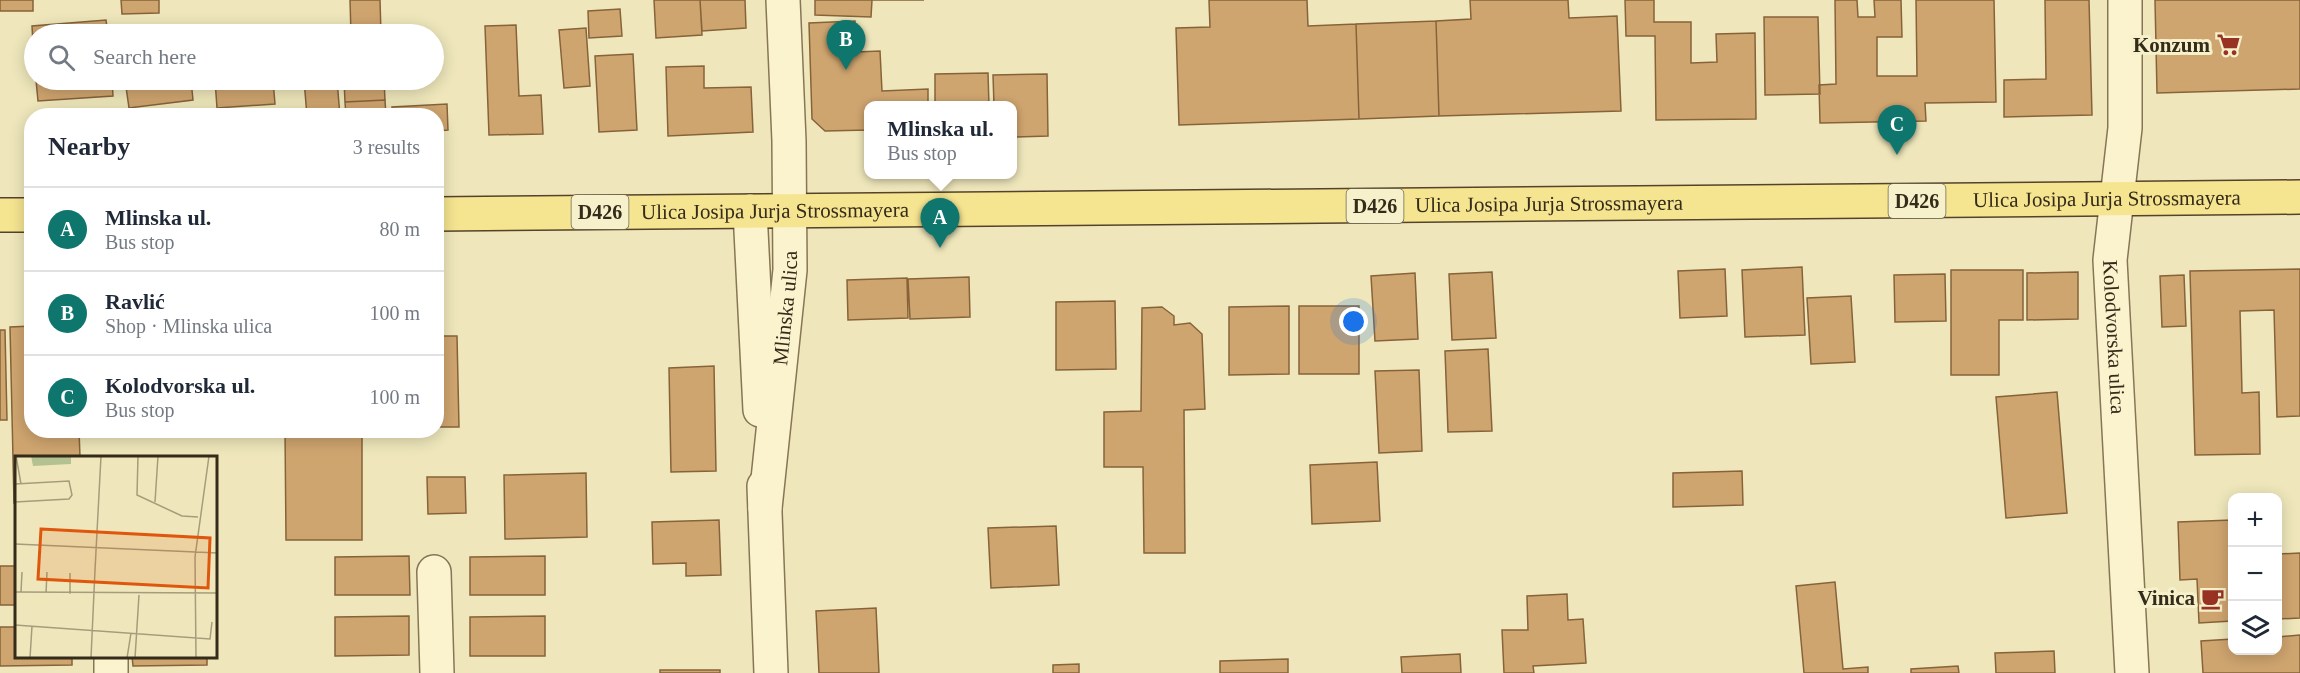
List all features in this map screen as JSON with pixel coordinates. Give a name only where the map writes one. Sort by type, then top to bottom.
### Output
[{"type":"main road","name":"Ulica Josipa Jurja Strossmayera","points":[[444,214],[2300,197]]},
{"type":"main road","points":[[0,215],[24,215]]},
{"type":"street","name":"Mlinska ulica","points":[[765,508],[790,270],[783,0]]},
{"type":"street","name":"Kolodvorska ulica","points":[[2125,0],[2125,128],[2110,260],[2132,673]]},
{"type":"street","name":"Mlinska ulica","points":[[750,211],[771,673]]},
{"type":"street","points":[[434,572],[437,673]]},
{"type":"building","points":[[0,0],[33,0],[33,11],[0,11]]},
{"type":"building","points":[[121,0],[159,0],[159,13],[122,14]]},
{"type":"building","points":[[350,0],[380,0],[381,24],[351,24]]},
{"type":"building","points":[[654,0],[700,0],[702,35],[656,38]]},
{"type":"building","points":[[700,0],[745,0],[746,28],[702,31]]},
{"type":"building","points":[[815,0],[872,0],[871,17],[815,15]]},
{"type":"building","points":[[1209,0],[1307,0],[1308,26],[1356,24],[1359,119],[1179,125],[1176,28],[1210,27]]},
{"type":"building","points":[[1470,0],[1568,0],[1569,18],[1617,16],[1621,111],[1439,116],[1436,21],[1471,19]]},
{"type":"building","points":[[1625,0],[1654,0],[1654,22],[1691,22],[1691,63],[1717,62],[1716,34],[1755,33],[1756,119],[1656,120],[1655,36],[1626,36]]},
{"type":"building","points":[[1835,0],[1857,0],[1858,17],[1875,17],[1874,0],[1901,0],[1902,37],[1877,37],[1877,76],[1917,76],[1916,0],[1994,0],[1996,102],[1925,103],[1926,121],[1820,123],[1819,85],[1836,84]]},
{"type":"building","points":[[2045,0],[2089,0],[2092,115],[2004,117],[2004,80],[2046,79]]},
{"type":"building","name":"Konzum","points":[[2155,0],[2300,0],[2300,89],[2157,93]]},
{"type":"building","points":[[620,9],[622,36],[589,38],[588,11]]},
{"type":"building","points":[[1764,17],[1818,17],[1820,94],[1765,95]]},
{"type":"building","points":[[106,20],[107,24],[57,24]]},
{"type":"building","points":[[855,21],[856,52],[880,51],[882,91],[928,89],[928,101],[864,101],[864,130],[825,131],[812,119],[809,23]]},
{"type":"building","points":[[1436,21],[1439,116],[1359,119],[1356,24]]},
{"type":"building","points":[[516,25],[519,96],[541,95],[543,134],[489,135],[485,26]]},
{"type":"building","points":[[586,28],[590,86],[564,88],[559,30]]},
{"type":"building","points":[[633,54],[637,130],[599,132],[595,56]]},
{"type":"building","points":[[704,66],[704,88],[751,87],[753,132],[668,136],[666,67]]},
{"type":"building","points":[[988,73],[989,101],[935,101],[935,74]]},
{"type":"building","points":[[1047,74],[1048,136],[1017,137],[1017,101],[994,101],[993,75]]},
{"type":"building","points":[[37,90],[113,90],[113,96],[38,101]]},
{"type":"building","points":[[126,90],[192,90],[193,100],[129,108]]},
{"type":"building","points":[[216,90],[274,90],[275,104],[217,108]]},
{"type":"building","points":[[305,90],[338,90],[339,108],[306,108]]},
{"type":"building","points":[[344,90],[384,90],[385,100],[345,102]]},
{"type":"building","points":[[385,100],[386,108],[345,108],[345,102]]},
{"type":"building","points":[[447,104],[448,130],[444,130],[444,108],[392,107]]},
{"type":"building","points":[[1802,267],[1805,335],[1745,337],[1742,270]]},
{"type":"building","points":[[1725,269],[1727,316],[1680,318],[1678,271]]},
{"type":"building","points":[[2300,269],[2300,416],[2277,417],[2274,310],[2240,311],[2242,393],[2259,392],[2260,454],[2195,455],[2190,271]]},
{"type":"building","points":[[1951,270],[2023,270],[2023,320],[1999,320],[1999,375],[1951,375]]},
{"type":"building","points":[[1492,272],[1496,338],[1452,340],[1449,274]]},
{"type":"building","points":[[2078,272],[2078,319],[2027,320],[2027,273]]},
{"type":"building","points":[[1415,273],[1418,339],[1375,341],[1371,276]]},
{"type":"building","points":[[1945,274],[1946,321],[1895,322],[1894,275]]},
{"type":"building","points":[[2184,275],[2186,326],[2162,327],[2160,276]]},
{"type":"building","points":[[969,277],[970,317],[910,319],[908,279]]},
{"type":"building","points":[[907,278],[908,318],[848,320],[847,280]]},
{"type":"building","points":[[1851,296],[1855,362],[1811,364],[1807,298]]},
{"type":"building","points":[[1115,301],[1116,369],[1056,370],[1056,302]]},
{"type":"building","points":[[1289,306],[1289,374],[1229,375],[1229,307]]},
{"type":"building","points":[[1299,306],[1359,306],[1359,374],[1299,374]]},
{"type":"building","points":[[1162,307],[1174,316],[1174,325],[1190,323],[1202,334],[1205,409],[1184,410],[1185,553],[1144,553],[1143,467],[1104,467],[1104,412],[1141,411],[1142,308]]},
{"type":"building","points":[[24,326],[24,438],[79,438],[80,456],[15,456],[15,503],[14,503],[10,327]]},
{"type":"building","points":[[0,330],[5,330],[7,420],[0,420]]},
{"type":"building","points":[[444,336],[457,336],[459,427],[444,427]]},
{"type":"building","points":[[1488,349],[1492,431],[1448,432],[1445,351]]},
{"type":"building","points":[[714,366],[716,471],[671,472],[669,368]]},
{"type":"building","points":[[1419,370],[1422,451],[1379,453],[1375,371]]},
{"type":"building","points":[[2057,392],[2067,513],[2006,518],[1996,397]]},
{"type":"building","points":[[285,438],[362,438],[362,540],[286,540]]},
{"type":"building","points":[[1377,462],[1380,521],[1312,524],[1310,465]]},
{"type":"building","points":[[1742,471],[1743,505],[1673,507],[1673,473]]},
{"type":"building","points":[[586,473],[587,537],[505,539],[504,475]]},
{"type":"building","points":[[427,477],[465,477],[466,513],[428,514]]},
{"type":"building","points":[[719,520],[721,575],[686,576],[686,563],[653,564],[652,522]]},
{"type":"building","points":[[2228,520],[2228,621],[2199,623],[2197,579],[2180,580],[2178,522]]},
{"type":"building","points":[[1056,526],[1059,585],[991,588],[988,528]]},
{"type":"building","points":[[2300,553],[2300,618],[2282,619],[2282,554]]},
{"type":"building","points":[[409,556],[410,595],[335,595],[335,557]]},
{"type":"building","points":[[545,556],[545,595],[470,595],[470,557]]},
{"type":"building","points":[[0,566],[15,566],[15,605],[0,605]]},
{"type":"building","points":[[1835,582],[1843,669],[1868,667],[1868,673],[1804,673],[1796,586]]},
{"type":"building","points":[[1567,594],[1568,620],[1583,619],[1586,663],[1533,666],[1534,673],[1504,673],[1502,630],[1528,630],[1527,596]]},
{"type":"building","points":[[876,608],[879,673],[819,673],[816,611]]},
{"type":"building","points":[[409,616],[409,655],[335,656],[335,617]]},
{"type":"building","points":[[545,616],[545,656],[470,656],[470,617]]},
{"type":"building","points":[[0,627],[15,627],[15,658],[72,658],[72,665],[0,666]]},
{"type":"building","points":[[2300,635],[2300,673],[2203,673],[2201,641],[2228,639],[2228,655],[2282,655],[2282,637]]},
{"type":"building","points":[[2054,651],[2055,673],[1996,673],[1995,653]]},
{"type":"building","points":[[1460,654],[1461,673],[1402,673],[1401,657]]},
{"type":"building","points":[[132,658],[207,658],[207,665],[133,666]]},
{"type":"building","points":[[1288,659],[1288,673],[1220,673],[1220,661]]},
{"type":"building","points":[[1079,664],[1079,673],[1053,673],[1053,665]]},
{"type":"building","points":[[1958,666],[1959,673],[1911,673],[1911,669]]},
{"type":"building","points":[[660,670],[720,670],[720,673],[660,673]]},
{"type":"place","name":"Konzum","points":[[2228,45]]},
{"type":"place","name":"Ravlić","points":[[846,70]]},
{"type":"place","name":"Kolodvorska ul.","points":[[1897,155]]},
{"type":"place","name":"Mlinska ul.","points":[[940,248]]},
{"type":"place","name":"Vinica","points":[[2213,598]]}]
